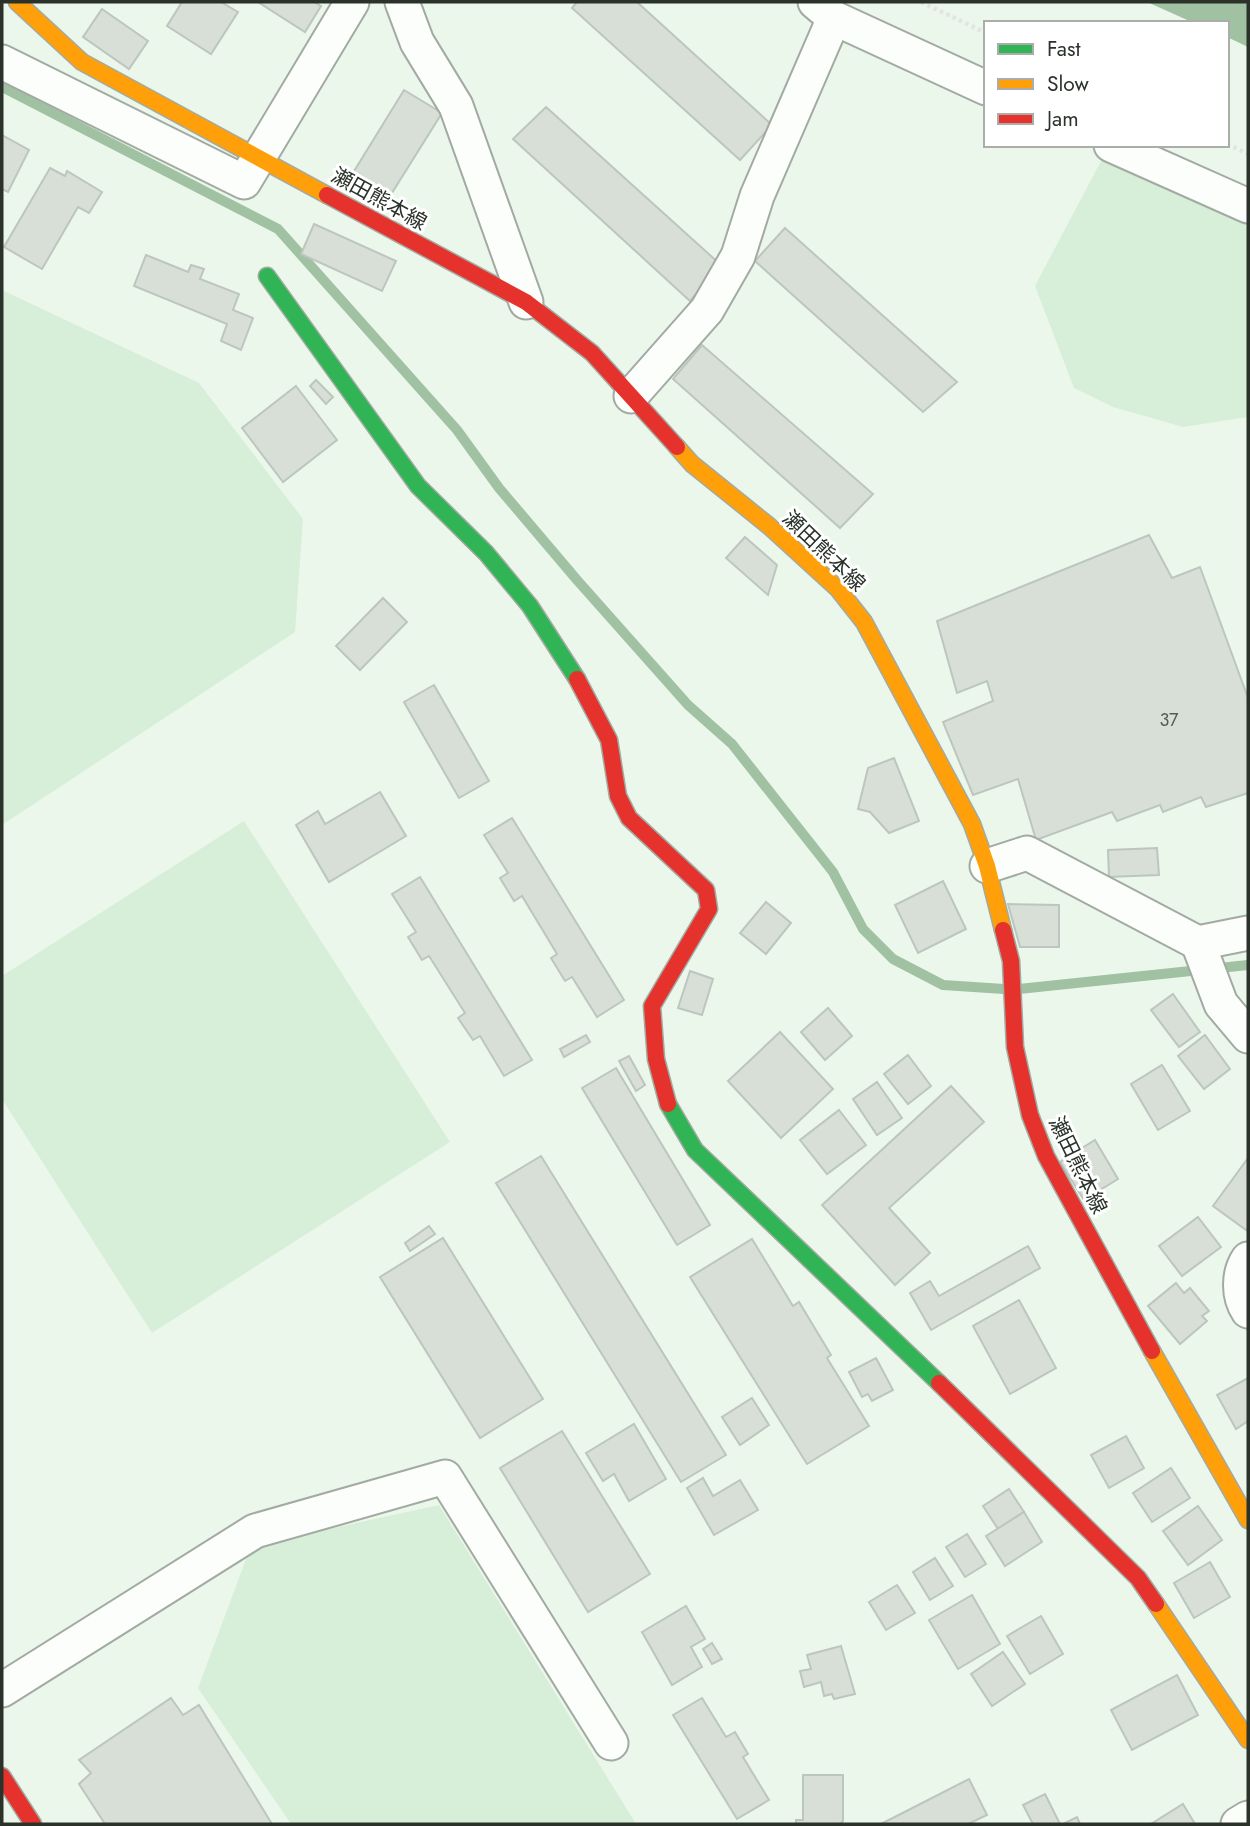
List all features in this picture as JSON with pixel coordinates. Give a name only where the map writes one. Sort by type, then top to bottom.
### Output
[{"type":"main road","name":"瀬田熊本線","points":[[17,2],[82,62],[526,302],[592,353],[692,464],[838,589],[864,622],[972,824],[987,866],[1011,961],[1014,1047],[1030,1115],[1046,1156],[1248,1520]]},
{"type":"main road","points":[[267,276],[418,486],[486,553],[530,606],[588,695],[609,740],[618,796],[629,818],[706,890],[709,909],[652,1006],[656,1059],[669,1108],[695,1150],[1014,1454],[1138,1578],[1248,1740]]},
{"type":"main road","points":[[2,1776],[33,1824]]},
{"type":"street","points":[[2,62],[244,182],[352,2]]},
{"type":"street","points":[[402,2],[417,42],[456,106],[526,302]]},
{"type":"street","points":[[631,396],[707,310],[738,256],[824,10],[984,87]]},
{"type":"street","points":[[1115,147],[1248,206]]},
{"type":"street","points":[[987,866],[1027,853],[1198,943],[1248,933]]},
{"type":"street","points":[[1198,943],[1221,1004],[1248,1036]]},
{"type":"street","points":[[1248,1259],[1242,1268],[1241,1300],[1248,1311]]},
{"type":"street","points":[[2,1690],[255,1531],[445,1477],[611,1743]]},
{"type":"street","points":[[1238,1824],[1248,1818]]},
{"type":"path","points":[[921,2],[984,32]]},
{"type":"path","points":[[1229,145],[1248,153]]},
{"type":"shaded area","points":[[1147,2],[1248,2],[1248,47],[1229,38],[1229,21],[1190,21]]},
{"type":"shaded area","points":[[1108,147],[1248,210],[1248,417],[1183,427],[1113,407],[1074,388],[1035,286]]},
{"type":"shaded area","points":[[2,290],[199,383],[303,519],[295,632],[2,825]]},
{"type":"shaded area","points":[[244,821],[450,1142],[152,1333],[2,1099],[2,976]]},
{"type":"shaded area","points":[[439,1505],[636,1824],[291,1824],[198,1688],[251,1546]]},
{"type":"building","points":[[182,2],[221,2],[238,12],[211,54],[167,26]]},
{"type":"building","points":[[258,2],[314,2],[321,6],[305,32]]},
{"type":"building","points":[[577,2],[637,2],[772,125],[740,160],[572,8]]},
{"type":"building","points":[[102,9],[148,41],[129,69],[83,37]]},
{"type":"building","points":[[404,90],[442,113],[385,204],[348,181]]},
{"type":"building","points":[[546,107],[721,265],[690,301],[513,139]]},
{"type":"building","points":[[2,135],[29,150],[8,192],[2,189]]},
{"type":"building","points":[[50,168],[65,176],[67,171],[102,192],[89,213],[78,207],[42,269],[4,247]]},
{"type":"building","points":[[314,224],[396,261],[382,291],[301,254]]},
{"type":"building","points":[[785,228],[957,382],[923,412],[755,261]]},
{"type":"building","points":[[146,255],[188,272],[191,265],[204,269],[200,279],[239,294],[233,310],[253,318],[241,350],[221,341],[227,324],[134,286]]},
{"type":"building","points":[[702,345],[873,494],[840,528],[673,379]]},
{"type":"building","points":[[316,380],[333,397],[326,404],[310,386]]},
{"type":"building","points":[[296,386],[337,440],[283,482],[242,428]]},
{"type":"building","points":[[1149,535],[1172,578],[1200,567],[1248,698],[1248,793],[1206,807],[1201,797],[1163,812],[1160,805],[1117,821],[1112,812],[1036,840],[1018,779],[973,795],[943,722],[993,701],[987,681],[957,693],[937,621]]},
{"type":"building","points":[[745,537],[777,565],[768,595],[726,558]]},
{"type":"building","points":[[383,598],[407,622],[360,670],[336,646]]},
{"type":"building","points":[[434,685],[489,781],[459,798],[404,702]]},
{"type":"building","points":[[894,758],[919,821],[889,833],[870,812],[858,809],[868,768]]},
{"type":"building","points":[[380,792],[406,836],[329,882],[296,825],[318,811],[325,824]]},
{"type":"building","points":[[512,818],[624,1000],[597,1017],[572,977],[565,981],[551,958],[557,954],[522,896],[514,901],[500,878],[508,873],[484,835]]},
{"type":"building","points":[[1157,848],[1159,875],[1109,877],[1108,850]]},
{"type":"building","points":[[420,877],[532,1060],[504,1076],[480,1036],[473,1040],[458,1018],[465,1013],[429,956],[422,960],[408,937],[416,932],[392,894]]},
{"type":"building","points":[[943,881],[966,929],[918,953],[895,905]]},
{"type":"building","points":[[766,902],[791,923],[766,954],[740,933]]},
{"type":"building","points":[[1008,904],[1059,905],[1059,947],[1020,947]]},
{"type":"building","points":[[690,971],[713,979],[702,1015],[678,1008]]},
{"type":"building","points":[[1173,994],[1200,1032],[1179,1047],[1151,1010]]},
{"type":"building","points":[[828,1008],[852,1036],[825,1060],[801,1032]]},
{"type":"building","points":[[780,1032],[833,1089],[781,1138],[728,1081]]},
{"type":"building","points":[[586,1035],[590,1042],[564,1057],[560,1049]]},
{"type":"building","points":[[1205,1035],[1230,1069],[1204,1089],[1178,1056]]},
{"type":"building","points":[[908,1055],[931,1086],[908,1104],[884,1074]]},
{"type":"building","points":[[629,1056],[645,1085],[636,1091],[619,1061]]},
{"type":"building","points":[[1162,1065],[1190,1111],[1158,1130],[1131,1084]]},
{"type":"building","points":[[616,1068],[710,1225],[677,1245],[582,1088]]},
{"type":"building","points":[[877,1082],[902,1118],[877,1135],[853,1099]]},
{"type":"building","points":[[951,1086],[984,1122],[889,1208],[930,1253],[895,1285],[822,1205]]},
{"type":"building","points":[[839,1110],[866,1145],[827,1174],[800,1140]]},
{"type":"building","points":[[1095,1140],[1118,1179],[1084,1200],[1060,1162]]},
{"type":"building","points":[[541,1156],[726,1455],[681,1482],[496,1183]]},
{"type":"building","points":[[1248,1158],[1248,1227],[1246,1230],[1213,1206]]},
{"type":"building","points":[[1198,1217],[1221,1247],[1182,1276],[1159,1246]]},
{"type":"building","points":[[429,1226],[435,1234],[410,1251],[405,1243]]},
{"type":"building","points":[[443,1238],[543,1399],[480,1438],[380,1277]]},
{"type":"building","points":[[752,1239],[793,1306],[799,1302],[831,1355],[827,1358],[869,1426],[807,1464],[690,1277]]},
{"type":"building","points":[[1028,1246],[1040,1268],[931,1330],[910,1293],[930,1281],[939,1296]]},
{"type":"building","points":[[1176,1283],[1184,1293],[1190,1288],[1209,1311],[1202,1316],[1207,1321],[1180,1344],[1148,1306]]},
{"type":"building","points":[[1019,1300],[1056,1368],[1010,1394],[973,1326]]},
{"type":"building","points":[[876,1358],[893,1390],[872,1401],[868,1394],[862,1397],[849,1372]]},
{"type":"building","points":[[1248,1378],[1248,1421],[1236,1429],[1217,1395]]},
{"type":"building","points":[[752,1398],[769,1425],[740,1445],[722,1417]]},
{"type":"building","points":[[634,1424],[666,1479],[629,1501],[614,1474],[603,1481],[586,1453]]},
{"type":"building","points":[[562,1431],[650,1574],[588,1612],[500,1468]]},
{"type":"building","points":[[1126,1436],[1144,1468],[1109,1488],[1091,1455]]},
{"type":"building","points":[[1171,1468],[1190,1498],[1152,1522],[1133,1493]]},
{"type":"building","points":[[703,1478],[713,1496],[740,1480],[758,1510],[714,1535],[687,1488]]},
{"type":"building","points":[[1009,1489],[1024,1512],[998,1529],[983,1506]]},
{"type":"building","points":[[1198,1506],[1222,1540],[1188,1565],[1163,1531]]},
{"type":"building","points":[[1024,1512],[1042,1542],[1005,1566],[986,1536]]},
{"type":"building","points":[[967,1534],[986,1564],[965,1577],[946,1547]]},
{"type":"building","points":[[935,1558],[953,1586],[930,1600],[913,1572]]},
{"type":"building","points":[[1210,1562],[1230,1597],[1194,1618],[1174,1583]]},
{"type":"building","points":[[897,1585],[915,1613],[886,1630],[869,1602]]},
{"type":"building","points":[[972,1595],[1000,1644],[958,1669],[929,1620]]},
{"type":"building","points":[[686,1606],[705,1639],[691,1647],[702,1667],[672,1685],[642,1632]]},
{"type":"building","points":[[1041,1616],[1063,1654],[1030,1674],[1007,1636]]},
{"type":"building","points":[[712,1643],[722,1659],[712,1664],[703,1649]]},
{"type":"building","points":[[841,1646],[855,1694],[834,1699],[832,1694],[824,1696],[821,1682],[804,1687],[800,1671],[811,1669],[807,1655]]},
{"type":"building","points":[[1003,1652],[1025,1684],[992,1706],[971,1674]]},
{"type":"building","points":[[1177,1675],[1198,1715],[1132,1750],[1111,1710]]},
{"type":"building","points":[[171,1698],[183,1715],[199,1705],[272,1824],[105,1824],[79,1784],[91,1773],[79,1760]]},
{"type":"building","points":[[702,1698],[726,1737],[735,1732],[748,1754],[743,1757],[769,1800],[737,1819],[673,1715]]},
{"type":"building","points":[[803,1775],[843,1775],[843,1821],[840,1824],[796,1824],[796,1820],[803,1820]]},
{"type":"building","points":[[969,1779],[987,1815],[968,1824],[881,1824]]},
{"type":"building","points":[[1045,1794],[1060,1824],[1033,1824],[1023,1805]]},
{"type":"building","points":[[1183,1804],[1195,1824],[1151,1824]]},
{"type":"building","points":[[1077,1817],[1080,1824],[1063,1824]]},
{"type":"waterway","points":[[2,87],[278,229],[457,430],[499,488],[577,580],[688,705],[732,744],[833,872],[863,929],[893,959],[943,985],[1004,989]]},
{"type":"waterway","points":[[1019,989],[1248,965]]},
{"type":"traffic: fast","points":[[267,276],[418,486],[486,553],[530,606],[577,679]]},
{"type":"traffic: fast","points":[[668,1104],[695,1150],[939,1383]]},
{"type":"traffic: slow","points":[[17,2],[82,62],[327,195]]},
{"type":"traffic: slow","points":[[677,447],[692,464],[769,526],[838,589],[864,622],[972,824],[987,866],[1003,930]]},
{"type":"traffic: slow","points":[[1152,1351],[1248,1520]]},
{"type":"traffic: slow","points":[[1156,1604],[1248,1740]]},
{"type":"traffic: jam","points":[[327,195],[526,302],[592,353],[677,447]]},
{"type":"traffic: jam","points":[[577,679],[609,740],[618,796],[629,818],[706,890],[709,909],[652,1006],[656,1059],[668,1104]]},
{"type":"traffic: jam","points":[[1003,930],[1011,961],[1015,1047],[1030,1115],[1046,1156],[1152,1351]]},
{"type":"traffic: jam","points":[[939,1383],[1138,1578],[1156,1604]]},
{"type":"traffic: jam","points":[[2,1776],[33,1824]]}]
